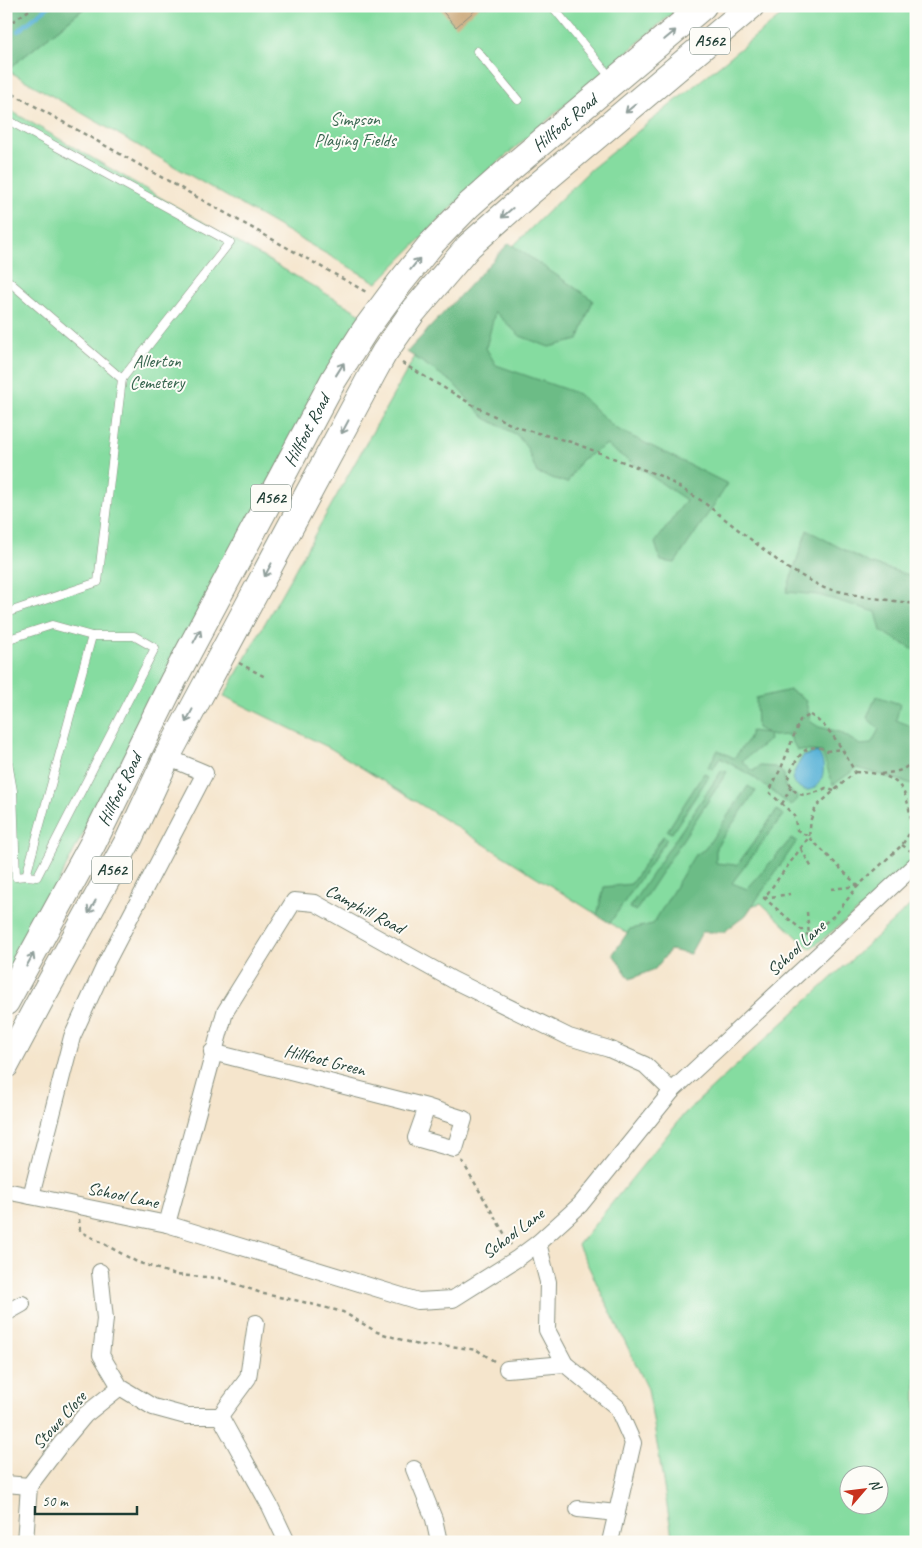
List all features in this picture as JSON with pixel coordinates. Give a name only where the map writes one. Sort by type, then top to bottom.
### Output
[{"type":"highway","name":"Hillfoot Road","points":[[6,1002],[92,845],[174,679],[334,379],[378,311],[432,243],[469,205],[703,6]]},
{"type":"highway","name":"Hillfoot Road","points":[[6,1065],[38,1003],[129,839],[167,758],[390,344],[412,312],[469,246],[751,6]]},
{"type":"street","points":[[378,311],[390,344]]},
{"type":"street","name":"Hillfoot Road","points":[[32,1196],[72,1037],[105,964],[205,773],[167,758]]},
{"type":"street","name":"School Lane","points":[[6,1190],[167,1224],[418,1301],[453,1299],[518,1258],[538,1243],[580,1205],[672,1091],[916,864]]},
{"type":"street","name":"Camphill Road","points":[[167,1224],[212,1052],[225,1012],[294,901],[315,902],[453,980],[568,1037],[609,1049],[646,1065],[672,1091]]},
{"type":"street","name":"Hillfoot Green","points":[[212,1052],[427,1107],[464,1119],[455,1149]]},
{"type":"street","points":[[427,1107],[416,1138],[455,1149]]},
{"type":"street","points":[[538,1243],[548,1282],[547,1330],[565,1364],[617,1407],[633,1443],[610,1542]]},
{"type":"street","points":[[100,1272],[105,1319],[101,1355],[120,1387],[154,1407],[186,1416],[220,1416]]},
{"type":"street","points":[[6,1313],[22,1304]]},
{"type":"street","points":[[220,1416],[248,1378],[256,1324]]},
{"type":"street","points":[[507,1369],[565,1364]]},
{"type":"street","name":"Stowe Close","points":[[29,1486],[85,1415],[120,1387]]},
{"type":"street","points":[[220,1416],[270,1506],[287,1542]]},
{"type":"street","points":[[414,1469],[434,1520],[439,1542]]},
{"type":"street","points":[[6,1484],[29,1486],[25,1542]]},
{"type":"street","points":[[578,1509],[617,1513]]},
{"type":"lane","points":[[552,6],[614,82]]},
{"type":"lane","points":[[477,51],[518,100]]},
{"type":"lane","points":[[6,119],[230,242],[122,379],[98,582],[6,613]]},
{"type":"lane","points":[[6,279],[122,379]]},
{"type":"lane","points":[[6,640],[52,625],[92,636],[134,636],[155,648],[37,877],[16,877],[13,790],[6,751]]},
{"type":"lane","points":[[26,876],[92,636]]},
{"type":"path","points":[[6,26],[35,6]]},
{"type":"path","points":[[6,90],[378,311]]},
{"type":"path","points":[[390,344],[473,405],[516,427],[571,442],[663,478],[702,501],[788,568],[824,588],[860,596],[916,604]]},
{"type":"path","points":[[223,654],[267,678]]},
{"type":"path","points":[[855,772],[821,722],[810,715],[800,720],[782,766],[769,792],[794,815],[797,830],[809,837],[858,886]]},
{"type":"path","points":[[834,791],[826,788],[811,794],[800,795],[791,787],[788,778],[801,752],[810,748],[822,748],[827,751],[841,749]]},
{"type":"path","points":[[916,754],[910,766],[916,804]]},
{"type":"path","points":[[880,774],[900,771],[910,766]]},
{"type":"path","points":[[764,898],[809,837],[811,819],[816,807],[855,772],[874,772],[895,780],[905,795],[912,829]]},
{"type":"path","points":[[782,804],[791,787]]},
{"type":"path","points":[[808,936],[836,914],[858,886],[902,845],[916,823]]},
{"type":"path","points":[[902,845],[916,854]]},
{"type":"path","points":[[801,848],[812,868]]},
{"type":"path","points":[[831,889],[858,886]]},
{"type":"path","points":[[764,898],[790,894]]},
{"type":"path","points":[[764,898],[808,936]]},
{"type":"path","points":[[806,912],[808,936]]},
{"type":"path","points":[[455,1149],[518,1258]]},
{"type":"path","points":[[78,1206],[80,1231],[138,1262],[176,1275],[219,1278],[264,1294],[299,1300],[343,1312],[377,1332],[418,1345],[450,1346],[477,1350],[507,1369]]},
{"type":"green space","points":[[6,6],[87,6],[6,71]]},
{"type":"green space","name":"Simpson Playing Fields","points":[[87,6],[681,6],[488,171],[377,283],[7,70]]},
{"type":"green space","points":[[793,6],[916,6],[916,856],[886,889],[810,949],[761,903],[636,939],[330,748],[224,696],[432,326],[590,170]]},
{"type":"green space","name":"Allerton Cemetery","points":[[6,108],[361,314],[79,841],[6,985]]},
{"type":"green space","points":[[509,243],[593,300],[578,340],[549,347],[520,336],[495,312],[486,348],[496,365],[579,394],[615,428],[728,484],[675,563],[661,561],[655,543],[686,500],[606,445],[581,460],[567,483],[537,473],[527,448],[517,435],[485,418],[452,382],[407,352]]},
{"type":"green space","points":[[807,530],[869,563],[916,577],[916,651],[881,631],[876,612],[818,595],[786,592]]},
{"type":"green space","points":[[790,690],[805,699],[811,722],[819,727],[840,732],[860,745],[871,744],[879,729],[867,718],[876,696],[900,704],[896,720],[916,728],[916,785],[857,768],[833,785],[822,752],[797,750],[789,735],[773,736],[768,734],[769,740],[742,761],[753,771],[760,766],[775,767],[784,774],[785,787],[799,798],[791,806],[752,776],[720,758],[713,769],[708,767],[718,750],[734,758],[748,740],[751,731],[767,733],[757,728],[756,698]]},
{"type":"green space","points":[[722,770],[727,772],[636,911],[629,908]]},
{"type":"green space","points":[[704,773],[709,776],[672,833],[667,831]]},
{"type":"green space","points":[[748,786],[756,791],[716,847],[716,863],[737,865],[777,810],[783,815],[732,883],[747,889],[791,839],[797,841],[746,915],[724,932],[702,932],[690,954],[670,950],[655,969],[630,979],[613,954],[630,929],[653,924],[694,856],[705,849]]},
{"type":"green space","points":[[663,836],[667,839],[610,923],[597,915],[604,887],[631,884]]},
{"type":"green space","points":[[916,900],[916,1542],[673,1542],[648,1389],[578,1245],[685,1113]]},
{"type":"water","points":[[818,752],[823,770],[817,785],[812,789],[805,790],[798,787],[792,779],[796,768],[803,756]]},
{"type":"building","points":[[438,6],[480,6],[456,27]]},
{"type":"waterway","points":[[18,31],[49,6]]}]
